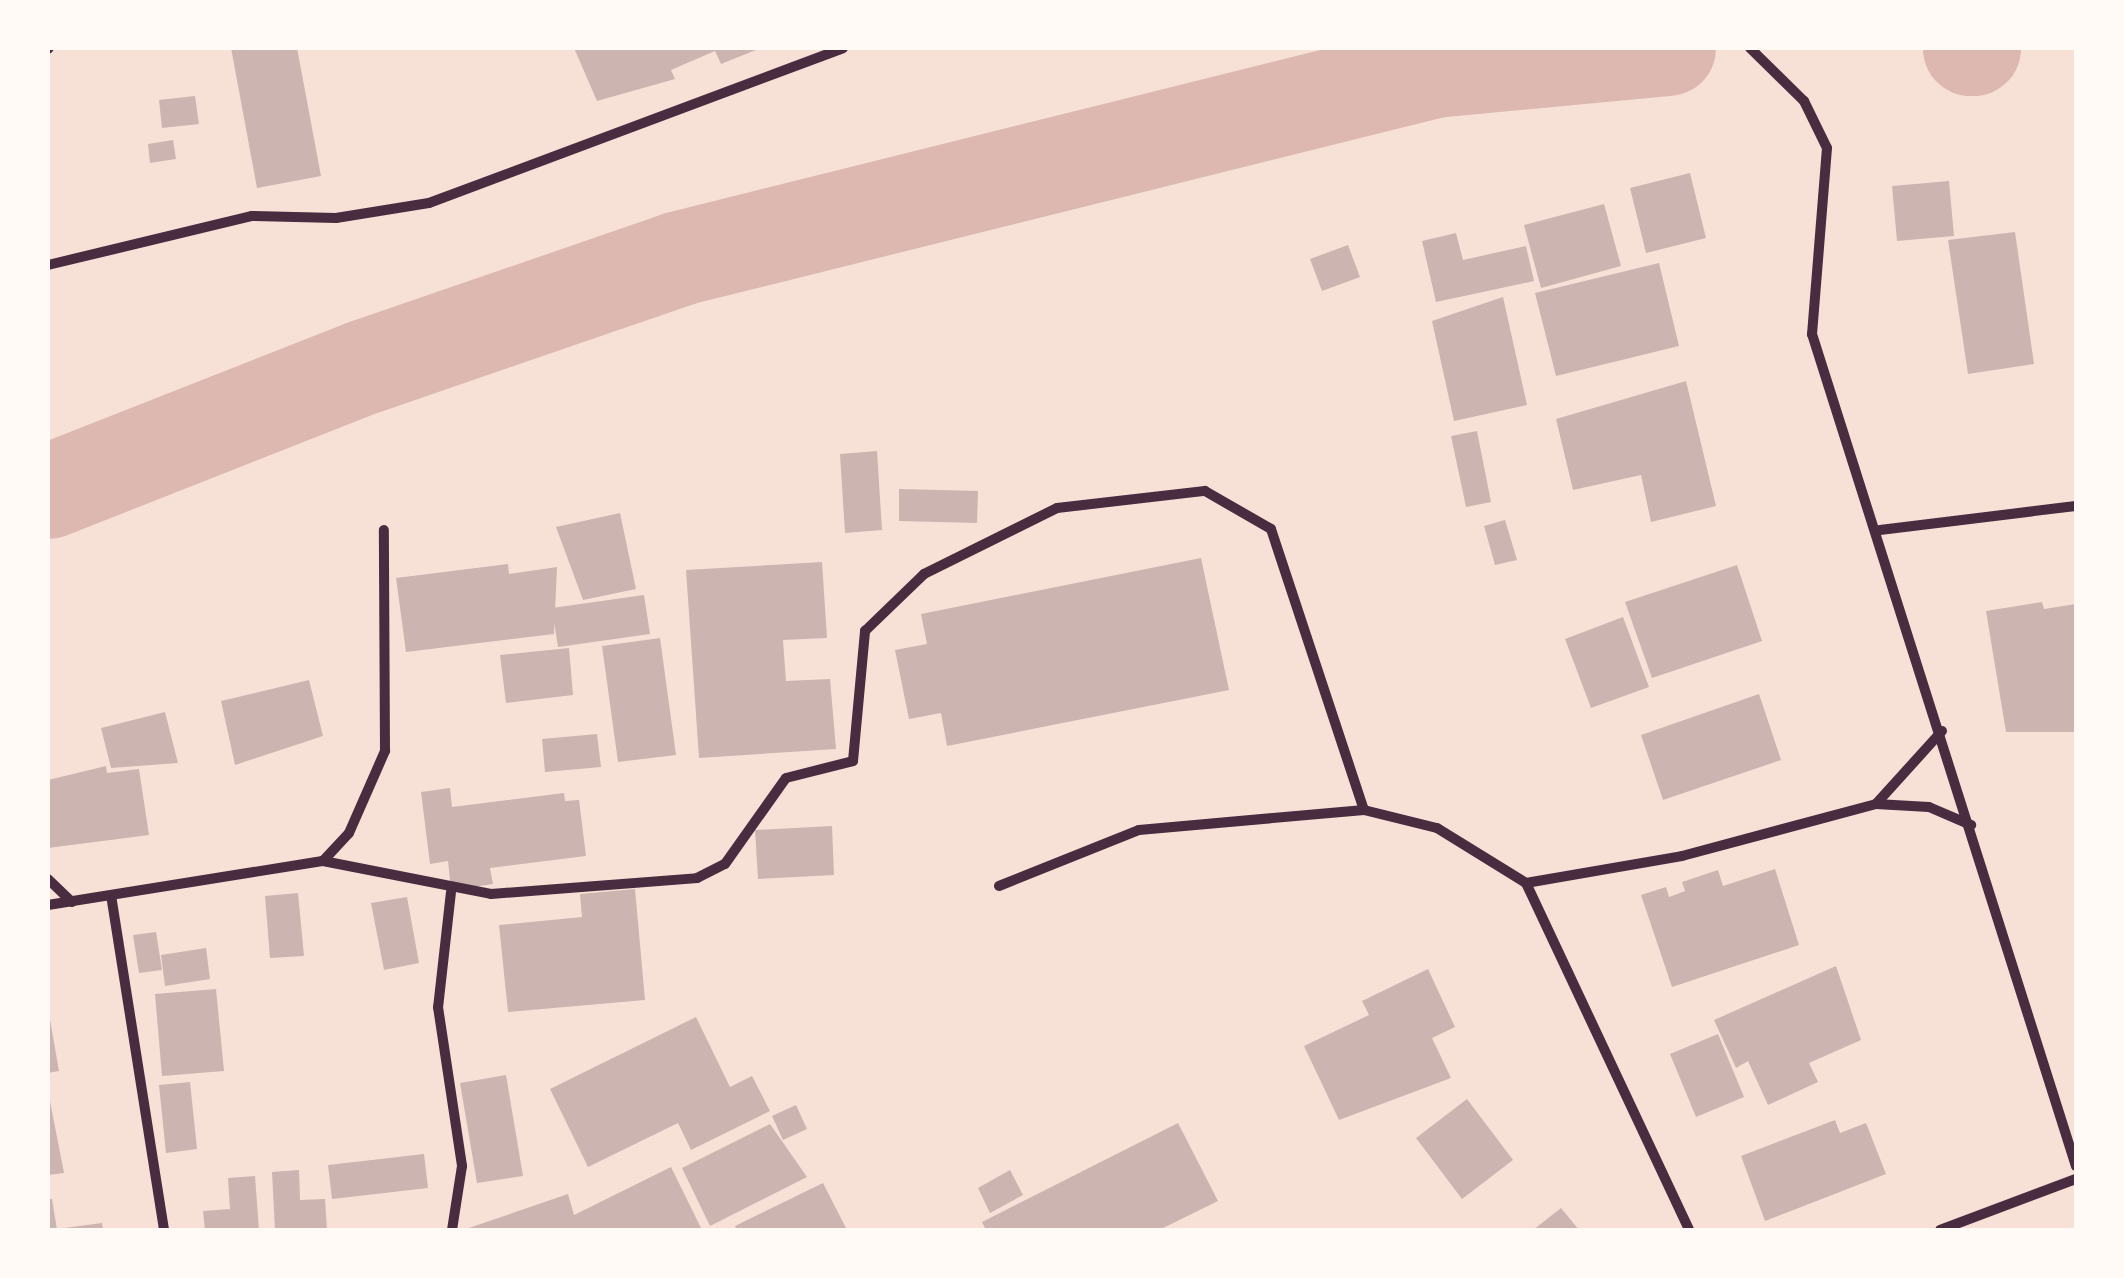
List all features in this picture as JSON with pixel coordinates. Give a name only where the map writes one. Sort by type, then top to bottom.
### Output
[{"type":"street","points":[[48,265],[252,216],[336,218],[430,203],[843,48]]},
{"type":"street","points":[[1750,48],[1804,101],[1827,148],[1812,334],[1880,530],[2076,1166]]},
{"type":"street","points":[[48,906],[323,862],[426,877],[451,892],[697,878],[724,864],[786,778],[853,761],[865,630],[924,574],[1057,508],[1206,491],[1272,529],[1364,810]]},
{"type":"street","points":[[1880,530],[2076,506]]},
{"type":"street","points":[[323,862],[363,814],[385,751],[384,530]]},
{"type":"street","points":[[1876,804],[1942,731]]},
{"type":"street","points":[[1526,884],[1682,856],[1876,804],[1929,808],[1970,825]]},
{"type":"street","points":[[999,886],[1139,830],[1364,810],[1437,828],[1526,884],[1688,1230]]},
{"type":"street","points":[[48,879],[72,902]]},
{"type":"street","points":[[451,892],[438,1007],[462,1166],[452,1230]]},
{"type":"street","points":[[111,895],[164,1230]]},
{"type":"street","points":[[1940,1230],[2076,1178]]},
{"type":"building","points":[[231,48],[297,48],[321,176],[257,188]]},
{"type":"building","points":[[574,48],[761,48],[721,64],[715,51],[671,70],[675,79],[597,101]]},
{"type":"building","points":[[195,96],[199,124],[162,128],[159,100]]},
{"type":"building","points":[[173,140],[176,159],[150,163],[148,144]]},
{"type":"building","points":[[1690,173],[1706,238],[1646,253],[1630,188]]},
{"type":"building","points":[[1949,181],[1954,236],[1897,241],[1892,186]]},
{"type":"building","points":[[1604,204],[1621,266],[1541,288],[1524,225]]},
{"type":"building","points":[[2015,232],[2034,364],[1968,374],[1948,240]]},
{"type":"building","points":[[1456,233],[1463,260],[1526,246],[1534,281],[1436,302],[1422,241]]},
{"type":"building","points":[[1348,245],[1360,277],[1322,291],[1310,259]]},
{"type":"building","points":[[1659,263],[1679,346],[1556,376],[1535,293]]},
{"type":"building","points":[[1503,297],[1527,405],[1454,421],[1432,321]]},
{"type":"building","points":[[1686,381],[1716,506],[1651,522],[1641,475],[1573,490],[1556,419]]},
{"type":"building","points":[[1477,431],[1491,502],[1466,507],[1451,436]]},
{"type":"building","points":[[877,451],[882,530],[845,533],[840,454]]},
{"type":"building","points":[[899,489],[978,491],[977,523],[899,521]]},
{"type":"building","points":[[620,513],[636,589],[583,600],[556,527]]},
{"type":"building","points":[[1505,520],[1517,560],[1495,565],[1484,526]]},
{"type":"building","points":[[1201,558],[1229,690],[947,746],[941,713],[909,719],[895,650],[927,644],[921,614]]},
{"type":"building","points":[[822,562],[827,638],[783,640],[786,681],[830,679],[836,749],[699,758],[686,570]]},
{"type":"building","points":[[508,564],[509,574],[557,567],[554,634],[406,652],[396,578]]},
{"type":"building","points":[[1737,565],[1762,641],[1652,678],[1625,602]]},
{"type":"building","points":[[644,595],[650,634],[558,647],[552,608]]},
{"type":"building","points":[[2042,602],[2044,609],[2076,604],[2076,732],[2006,732],[1986,611]]},
{"type":"building","points":[[1623,617],[1649,687],[1591,708],[1565,639]]},
{"type":"building","points":[[660,638],[676,755],[618,762],[602,646]]},
{"type":"building","points":[[569,648],[573,695],[506,703],[500,655]]},
{"type":"building","points":[[309,680],[323,736],[235,765],[221,701]]},
{"type":"building","points":[[1759,694],[1781,760],[1663,800],[1641,735]]},
{"type":"building","points":[[165,712],[178,763],[111,768],[101,728]]},
{"type":"building","points":[[597,734],[601,767],[545,772],[542,739]]},
{"type":"building","points":[[106,766],[107,773],[139,769],[149,835],[48,848],[48,780]]},
{"type":"building","points":[[450,788],[452,807],[564,793],[565,801],[579,800],[586,856],[490,868],[493,884],[451,890],[448,861],[430,864],[421,792]]},
{"type":"building","points":[[832,826],[834,875],[758,879],[755,830]]},
{"type":"building","points":[[1775,869],[1799,945],[1672,987],[1641,895],[1666,887],[1669,897],[1685,891],[1682,882],[1718,870],[1723,886]]},
{"type":"building","points":[[635,889],[645,1000],[508,1012],[499,925],[582,917],[580,894]]},
{"type":"building","points":[[298,893],[304,956],[270,958],[265,896]]},
{"type":"building","points":[[407,897],[419,963],[384,970],[371,903]]},
{"type":"building","points":[[156,932],[162,970],[139,973],[133,935]]},
{"type":"building","points":[[206,948],[210,979],[165,986],[161,955]]},
{"type":"building","points":[[1836,966],[1861,1040],[1809,1063],[1818,1082],[1768,1105],[1748,1061],[1736,1068],[1714,1020]]},
{"type":"building","points":[[1428,969],[1455,1027],[1432,1038],[1451,1078],[1339,1120],[1304,1046],[1369,1015],[1362,1001]]},
{"type":"building","points":[[216,989],[224,1071],[162,1076],[155,994]]},
{"type":"building","points":[[48,1008],[59,1071],[48,1073]]},
{"type":"building","points":[[696,1017],[730,1087],[752,1076],[770,1111],[691,1150],[678,1123],[588,1167],[550,1089]]},
{"type":"building","points":[[1718,1034],[1744,1097],[1696,1117],[1670,1054]]},
{"type":"building","points":[[506,1075],[523,1176],[477,1183],[460,1083]]},
{"type":"building","points":[[190,1082],[197,1149],[166,1153],[159,1085]]},
{"type":"building","points":[[48,1091],[64,1173],[48,1175]]},
{"type":"building","points":[[1467,1099],[1513,1160],[1462,1199],[1416,1138]]},
{"type":"building","points":[[796,1105],[807,1129],[783,1140],[772,1116]]},
{"type":"building","points":[[1835,1120],[1840,1133],[1866,1123],[1886,1174],[1765,1221],[1741,1156]]},
{"type":"building","points":[[1178,1123],[1218,1201],[1159,1230],[986,1230],[982,1222]]},
{"type":"building","points":[[770,1124],[807,1177],[710,1226],[682,1168]]},
{"type":"building","points":[[424,1154],[428,1188],[332,1199],[328,1165]]},
{"type":"building","points":[[671,1167],[702,1230],[463,1230],[568,1194],[574,1215]]},
{"type":"building","points":[[299,1170],[300,1200],[325,1199],[327,1230],[275,1230],[272,1172]]},
{"type":"building","points":[[1010,1170],[1023,1195],[990,1213],[978,1188]]},
{"type":"building","points":[[255,1176],[259,1230],[205,1230],[203,1211],[230,1209],[228,1178]]},
{"type":"building","points":[[823,1183],[847,1230],[737,1230],[735,1226]]},
{"type":"building","points":[[48,1199],[52,1199],[57,1230],[48,1230]]},
{"type":"building","points":[[1561,1208],[1579,1230],[1533,1230]]},
{"type":"building","points":[[102,1223],[103,1230],[64,1230],[64,1228]]},
{"type":"waterway","points":[[48,491],[366,366],[679,258],[1434,70],[1668,48]]}]
